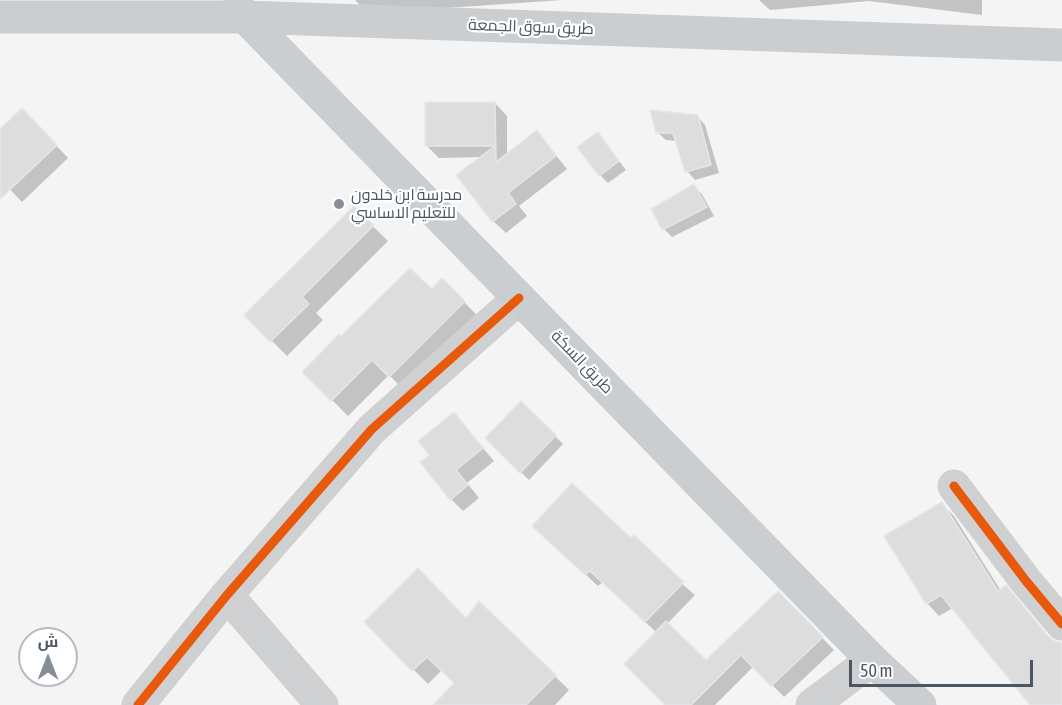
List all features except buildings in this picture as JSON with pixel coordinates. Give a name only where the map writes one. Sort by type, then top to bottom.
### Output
[{"type":"main road","name":"طريق سوق الجمعة","points":[[0,17],[240,8],[1062,45]]},
{"type":"main road","name":"طريق السكة","points":[[240,8],[872,660],[920,705]]},
{"type":"street","points":[[138,705],[227,595],[372,429],[519,298]]},
{"type":"street","points":[[954,486],[1026,581],[1062,624]]},
{"type":"street","points":[[227,595],[322,705]]},
{"type":"street","points":[[812,705],[872,660]]},
{"type":"cycle path","points":[[138,705],[227,595],[372,429],[519,298]]},
{"type":"cycle path","points":[[954,486],[1026,581],[1062,624]]},
{"type":"place","name":"مدرسة ابن خلدون للتعليم الاساسي","points":[[339,204]]}]
